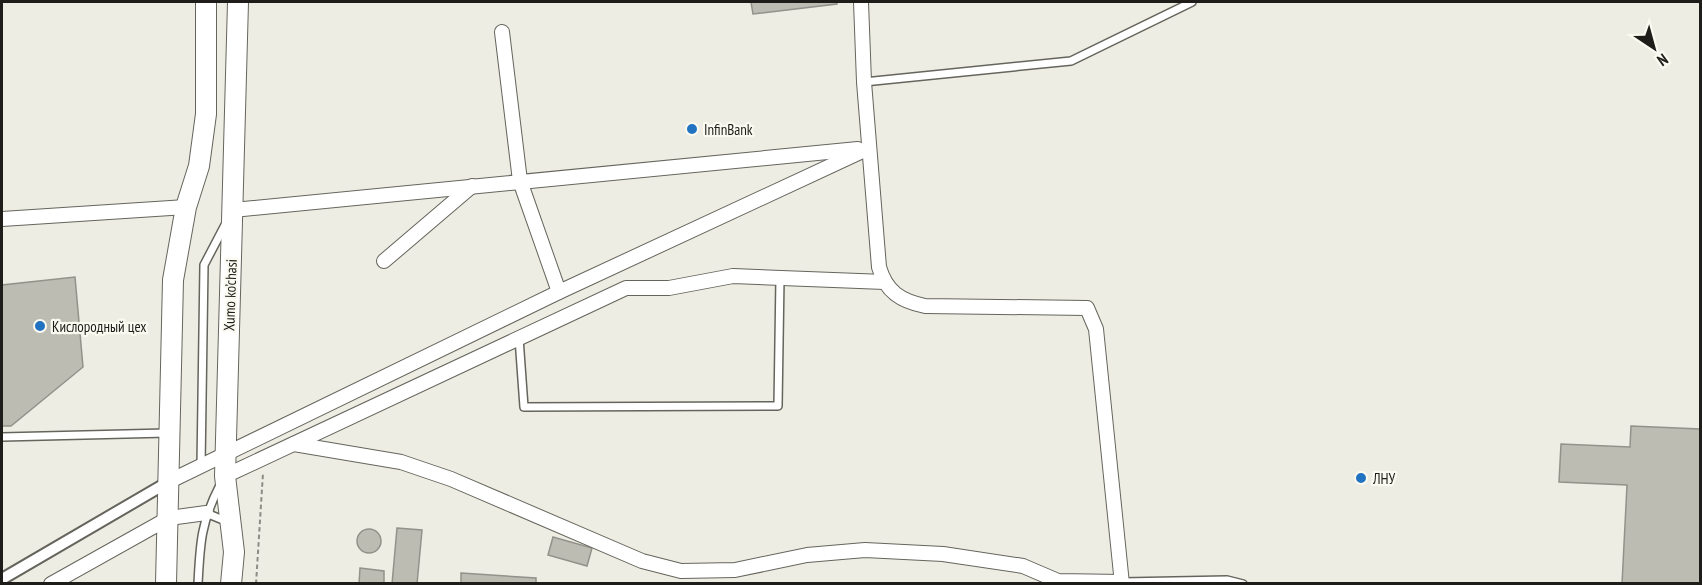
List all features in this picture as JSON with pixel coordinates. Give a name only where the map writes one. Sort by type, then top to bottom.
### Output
[{"type":"main road","points":[[166,584],[173,280],[186,207],[199,166],[206,114],[206,2]]},
{"type":"main road","name":"Xumo ko’chasi","points":[[225,476],[238,2]]},
{"type":"main road","points":[[225,476],[234,552],[231,584]]},
{"type":"street","points":[[294,444],[401,462],[451,479],[642,561],[681,572],[735,570],[807,555],[866,550],[943,554],[1023,566],[1058,580],[1122,583],[1096,329],[1087,308],[925,306],[904,301],[885,282],[879,267],[864,82],[861,2]]},
{"type":"street","points":[[502,32],[520,181],[559,292]]},
{"type":"street","points":[[233,210],[869,148]]},
{"type":"street","points":[[2,579],[170,481],[559,292],[869,148]]},
{"type":"street","points":[[384,261],[471,186]]},
{"type":"street","points":[[2,219],[186,207]]},
{"type":"street","points":[[225,476],[626,288],[669,288],[733,276],[885,282]]},
{"type":"street","points":[[51,584],[169,518],[206,513]]},
{"type":"lane","points":[[864,82],[1071,61],[1192,2]]},
{"type":"lane","points":[[201,466],[204,265],[233,210]]},
{"type":"lane","points":[[519,338],[524,407],[778,406],[780,278]]},
{"type":"lane","points":[[2,437],[169,433]]},
{"type":"lane","name":"Xumo ko’chasi","points":[[198,584],[200,542],[206,513],[225,476]]},
{"type":"lane","points":[[206,513],[230,522]]},
{"type":"lane","points":[[1122,583],[1227,580],[1243,584]]},
{"type":"path","points":[[256,584],[264,457]]},
{"type":"building","points":[[751,2],[837,2],[837,4],[753,14]]},
{"type":"building","name":"Кислородный цех","points":[[75,277],[83,367],[11,426],[2,426],[2,285]]},
{"type":"building","points":[[1631,426],[1700,429],[1700,584],[1622,584],[1627,485],[1559,482],[1561,444],[1630,447]]},
{"type":"building","points":[[397,528],[422,530],[417,584],[392,584]]},
{"type":"building","points":[[369,529],[374,530],[380,536],[380,546],[374,552],[369,553],[364,552],[358,546],[357,541],[358,536],[364,530]]},
{"type":"building","points":[[553,537],[592,548],[587,566],[548,555]]},
{"type":"building","points":[[360,568],[384,571],[384,584],[359,584]]},
{"type":"building","points":[[461,573],[536,578],[536,584],[461,584]]},
{"type":"place","name":"InfinBank","points":[[692,129]]},
{"type":"place","name":"Кислородный цех","points":[[40,326]]},
{"type":"place","name":"ЛНУ","points":[[1361,478]]}]
